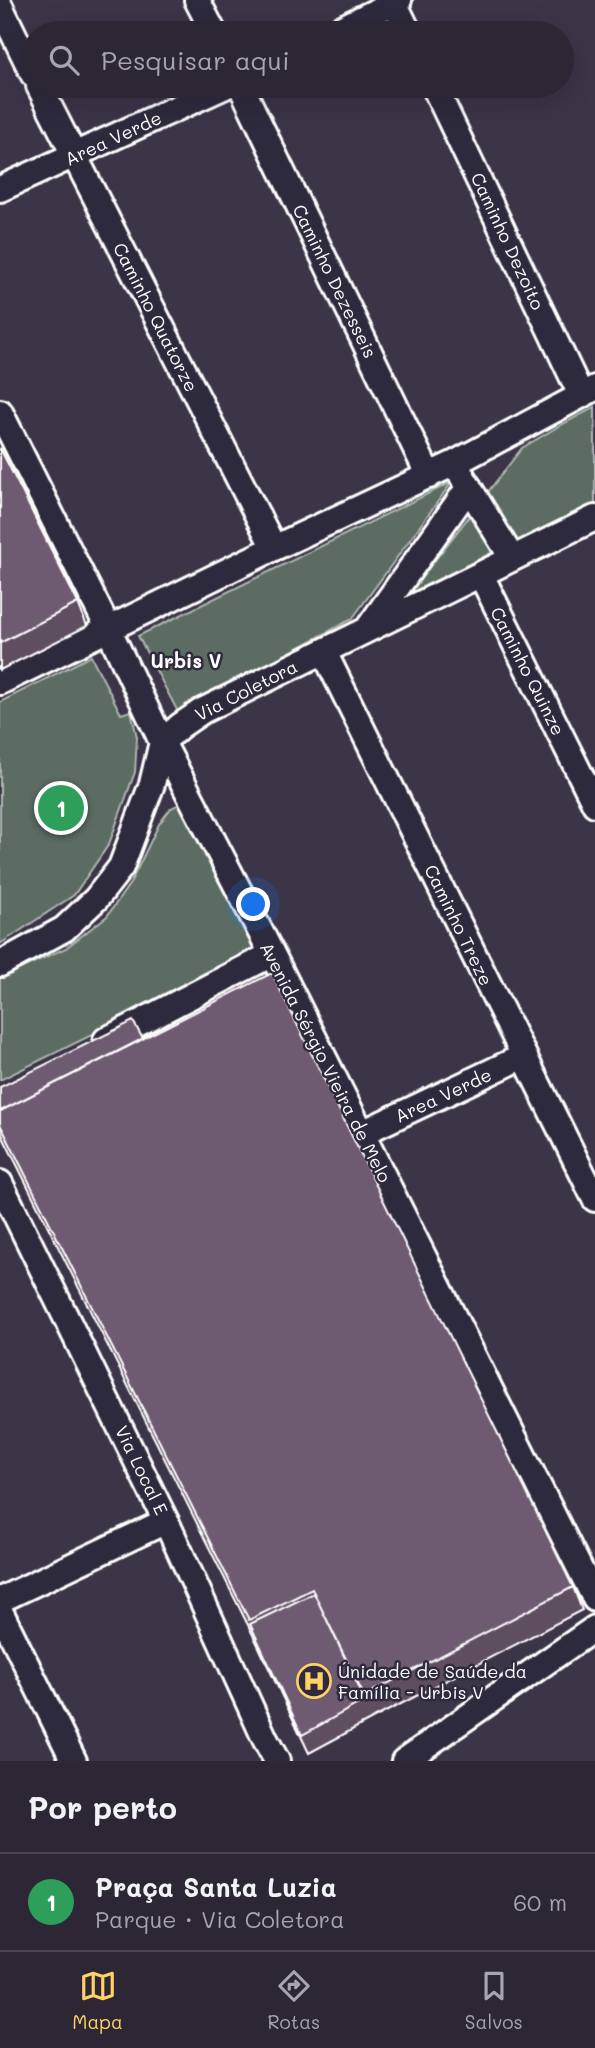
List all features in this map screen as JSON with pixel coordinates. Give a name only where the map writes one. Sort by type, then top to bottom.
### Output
[{"type":"street","points":[[197,0],[208,21]]},
{"type":"street","points":[[356,21],[395,1],[404,21]]},
{"type":"street","points":[[0,6],[21,49]]},
{"type":"street","name":"Caminho Quatorze","points":[[45,98],[274,548]]},
{"type":"street","name":"Area Verde","points":[[0,189],[199,98]]},
{"type":"street","name":"Caminho Dezesseis","points":[[247,98],[429,476]]},
{"type":"street","name":"Caminho Dezoito","points":[[440,98],[588,392]]},
{"type":"street","points":[[0,682],[274,548],[429,476],[588,392]]},
{"type":"street","name":"Avenida Sérgio Vieira de Melo","points":[[0,412],[162,742],[272,954],[595,1599]]},
{"type":"street","points":[[455,463],[512,558]]},
{"type":"street","points":[[366,631],[468,487]]},
{"type":"street","name":"Via Coletora","points":[[162,742],[202,711],[595,518]]},
{"type":"street","name":"Caminho Quinze","points":[[481,575],[595,804]]},
{"type":"street","name":"Caminho Treze","points":[[324,652],[595,1199]]},
{"type":"street","points":[[0,964],[64,929],[96,899],[121,866],[152,784],[162,742]]},
{"type":"street","points":[[86,1051],[272,954]]},
{"type":"street","name":"Area Verde","points":[[362,1133],[524,1056]]},
{"type":"street","name":"Via Local E","points":[[0,1183],[166,1521],[277,1761]]},
{"type":"street","points":[[0,1600],[166,1521]]},
{"type":"street","points":[[0,1611],[74,1761]]},
{"type":"street","points":[[404,1761],[595,1628]]},
{"type":"green space","points":[[595,407],[595,505],[405,599],[522,448]]},
{"type":"green space","points":[[452,482],[352,619],[178,712],[138,636]]},
{"type":"green space","points":[[91,656],[121,714],[131,711],[137,737],[135,772],[109,844],[74,895],[0,944],[0,702]]},
{"type":"green space","points":[[184,802],[258,938],[255,948],[247,959],[0,1080],[0,978],[66,948],[107,916],[131,882],[159,824],[171,808]]},
{"type":"building","points":[[0,448],[78,603],[0,643]]},
{"type":"building","points":[[272,973],[573,1587],[364,1696],[312,1589],[249,1620],[0,1124],[0,1111]]},
{"type":"building","points":[[133,1021],[143,1039],[1,1111],[0,1087]]},
{"type":"building","name":"Únidade de Saúde da Família - Urbis V","points":[[314,1593],[365,1700],[302,1735],[250,1624]]},
{"type":"place","name":"Praça Santa Luzia","points":[[61,808]]},
{"type":"place","name":"Únidade de Saúde da Família - Urbis V","points":[[314,1681]]},
{"type":"district","name":"Urbis V","points":[[186,660]]}]
